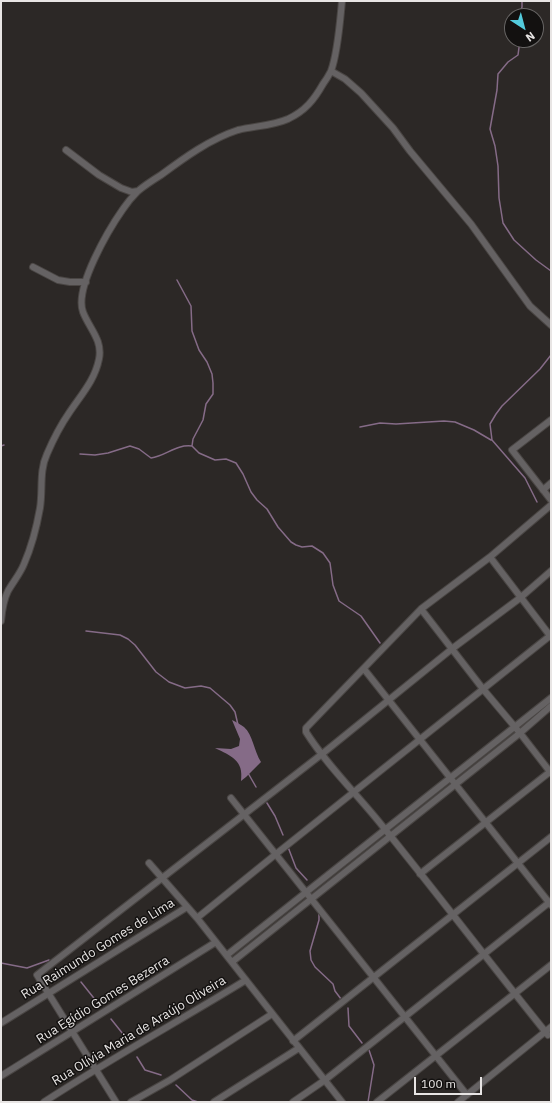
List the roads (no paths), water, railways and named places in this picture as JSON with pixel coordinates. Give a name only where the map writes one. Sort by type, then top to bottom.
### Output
[{"type":"street","points":[[1,621],[2,605],[24,563],[39,511],[41,499],[41,470],[43,461],[61,426],[88,387],[94,376],[99,359],[100,352],[98,339],[86,319],[81,304],[81,295],[100,247],[117,217],[138,191],[171,168],[211,142],[225,135],[238,130],[274,123],[286,119],[300,112],[309,105],[331,71],[339,28],[342,1]]},
{"type":"street","points":[[331,71],[361,93],[393,128],[488,246],[505,273],[530,306],[551,325]]},
{"type":"street","points":[[66,150],[99,175],[121,188],[132,192],[138,191]]},
{"type":"street","points":[[33,267],[58,280],[86,282]]},
{"type":"street","points":[[551,420],[512,450],[551,500]]},
{"type":"street","points":[[543,490],[551,483]]},
{"type":"street","points":[[547,1033],[386,830],[322,754],[308,735],[306,728],[421,609],[490,557],[551,505]]},
{"type":"street","points":[[197,918],[551,636],[520,598],[490,557]]},
{"type":"street","points":[[116,1102],[38,976],[322,754],[453,648],[520,598],[551,571]]},
{"type":"street","points":[[420,874],[551,772],[483,689],[453,648],[421,609]]},
{"type":"street","points":[[293,1102],[325,1080],[550,902],[517,863],[487,823],[364,669]]},
{"type":"street","points":[[227,955],[551,698]]},
{"type":"street","points":[[232,962],[520,733],[551,706]]},
{"type":"street","points":[[231,798],[374,977],[404,1017],[468,1095]]},
{"type":"street","points":[[293,1040],[551,837]]},
{"type":"street","points":[[149,863],[227,955],[342,1102]]},
{"type":"street","name":"Rua Raimundo Gomes de Lima","points":[[1,1023],[187,907]]},
{"type":"street","name":"Rua Egídio Gomes Bezerra","points":[[1,1076],[216,942]]},
{"type":"street","points":[[377,1102],[551,965]]},
{"type":"street","name":"Rua Olívia Maria de Araújo Oliveira","points":[[44,1102],[95,1069],[133,1048],[246,980]]},
{"type":"street","points":[[131,1102],[170,1080],[272,1014]]},
{"type":"street","points":[[458,1102],[547,1033],[551,1027]]},
{"type":"street","points":[[214,1102],[299,1048]]},
{"type":"waterway","points":[[522,1],[522,8]]},
{"type":"waterway","points":[[519,48],[518,55],[508,62],[498,74],[497,90],[490,129],[495,146],[498,166],[499,198],[503,223],[514,240],[536,260],[551,271]]},
{"type":"waterway","points":[[177,280],[191,306],[192,331],[199,350],[207,362],[212,374],[213,383],[213,394],[206,404],[203,420],[193,439],[192,446],[199,453],[215,460],[226,459],[236,463],[251,492],[267,509],[278,527],[291,542],[302,547],[312,546],[323,553],[330,563],[333,585],[339,601],[361,616],[380,643]]},
{"type":"waterway","points":[[537,502],[525,478],[492,440],[490,424],[502,406],[540,369],[551,355]]},
{"type":"waterway","points":[[360,427],[380,423],[396,424],[444,421],[455,422],[474,430],[491,440]]},
{"type":"waterway","points":[[80,454],[95,455],[108,453],[130,446],[139,449],[151,458],[176,448],[192,446]]},
{"type":"waterway","points":[[86,631],[120,635],[128,639],[135,645],[156,672],[169,682],[185,688],[201,686],[210,688],[230,705],[235,712],[238,725]]},
{"type":"waterway","points":[[248,773],[256,787]]},
{"type":"waterway","points":[[267,803],[275,816],[283,835]]},
{"type":"waterway","points":[[288,847],[296,868],[307,880]]},
{"type":"waterway","points":[[319,913],[319,920],[310,951],[311,960],[315,967],[333,984],[335,991],[341,999]]},
{"type":"waterway","points":[[1,963],[27,968],[49,960]]},
{"type":"waterway","points":[[81,982],[97,1002]]},
{"type":"waterway","points":[[348,1008],[349,1026],[362,1043]]},
{"type":"waterway","points":[[111,1019],[127,1039]]},
{"type":"waterway","points":[[368,1102],[374,1065],[369,1050]]},
{"type":"waterway","points":[[137,1057],[145,1070],[161,1075]]},
{"type":"waterway","points":[[176,1085],[192,1100],[198,1102]]}]
